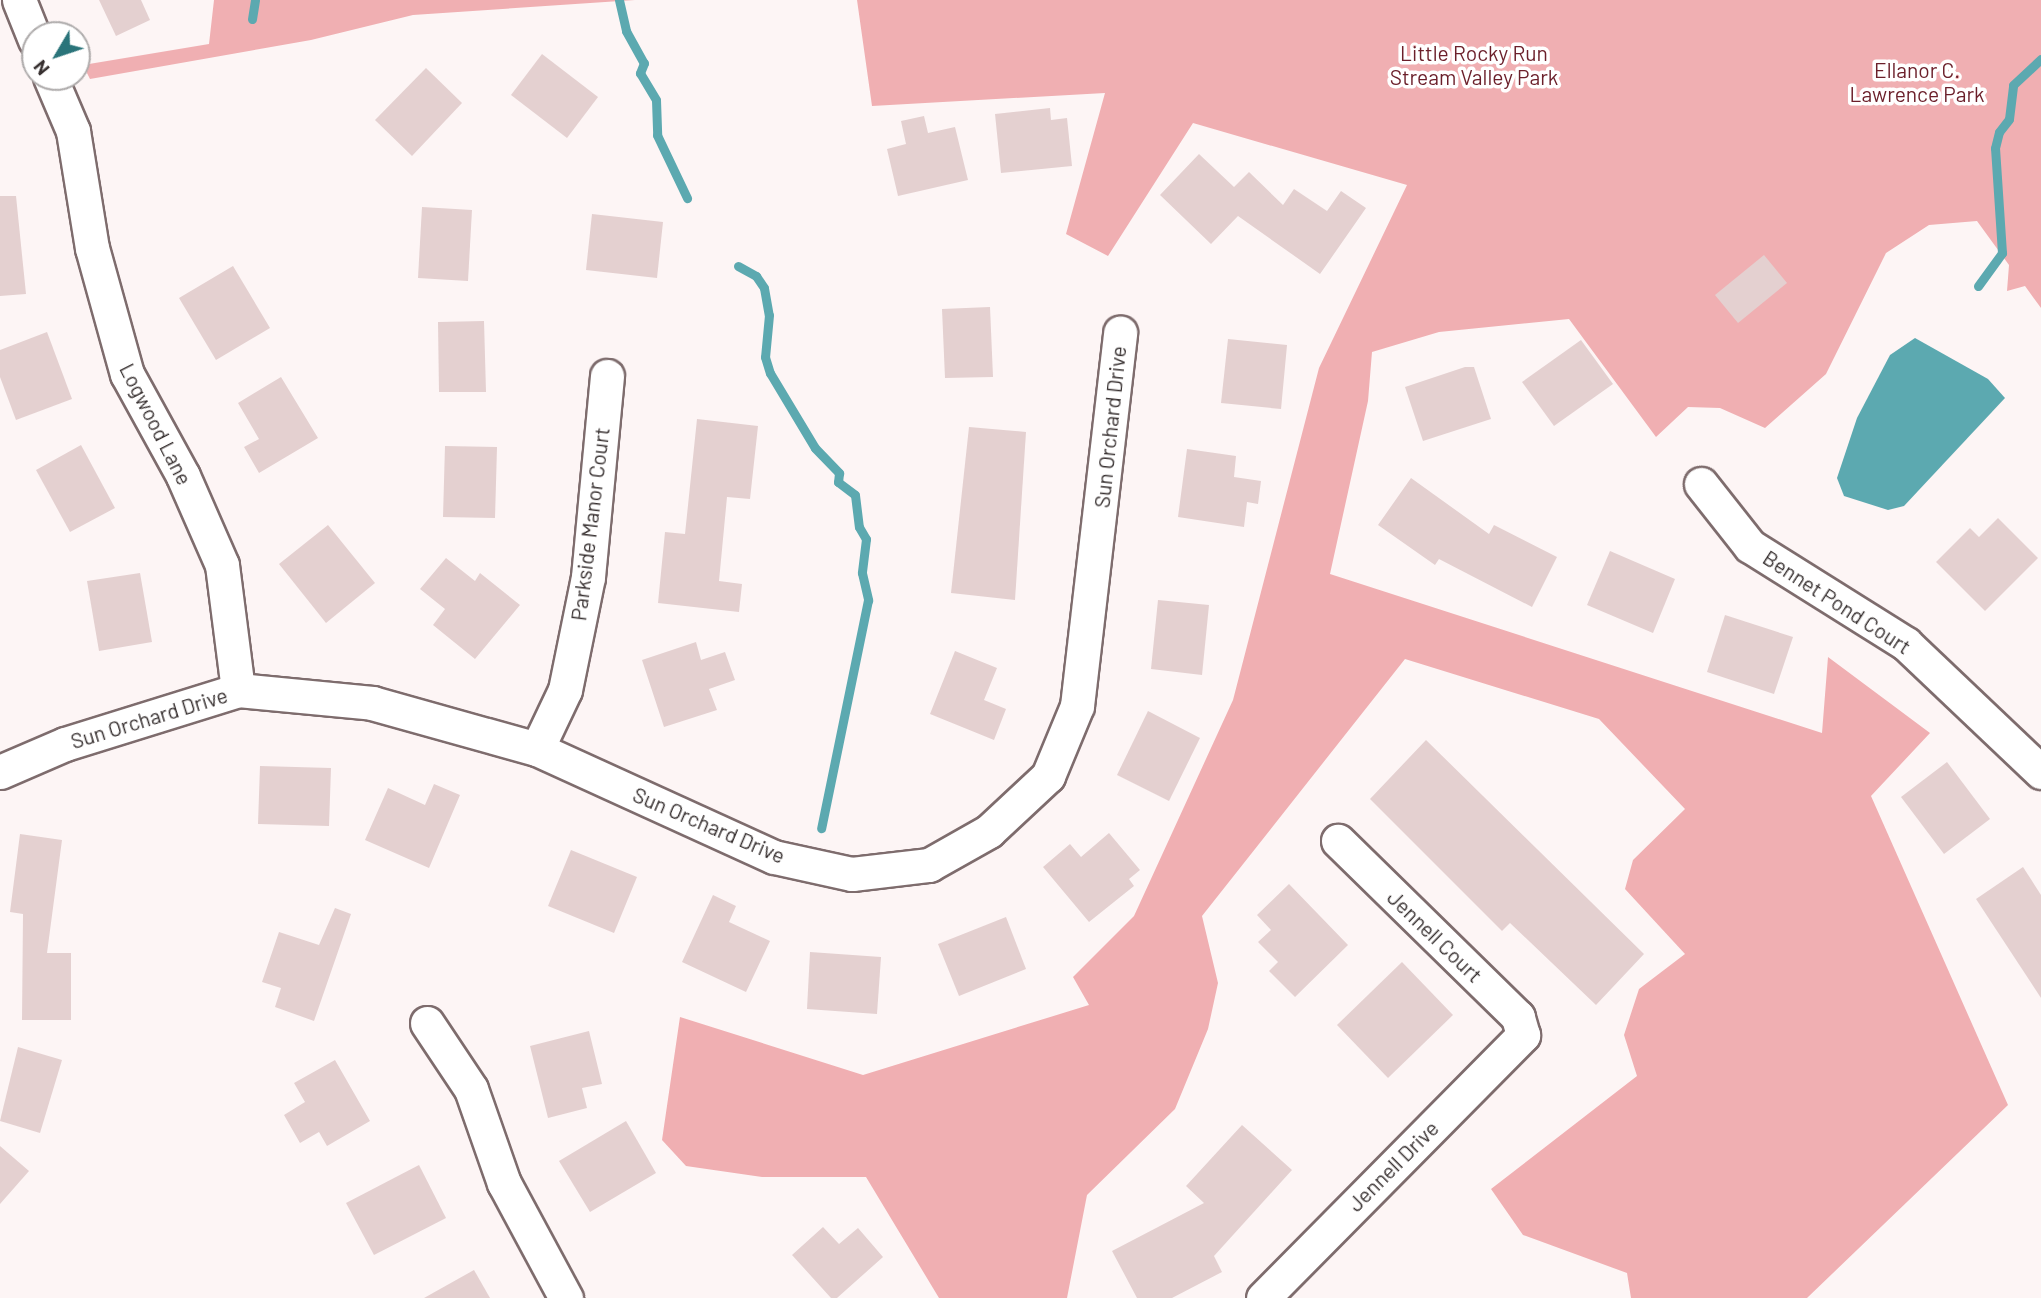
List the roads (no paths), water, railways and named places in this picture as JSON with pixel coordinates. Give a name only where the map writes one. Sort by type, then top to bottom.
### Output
[{"type":"street","points":[[19,0],[27,21]]},
{"type":"street","name":"Logwood Lane","points":[[56,91],[73,131],[92,248],[127,374],[183,476],[222,565],[238,690]]},
{"type":"street","name":"Sun Orchard Drive","points":[[0,772],[65,744],[238,690],[372,703],[537,749],[774,857],[852,874],[929,864],[989,831],[1048,776],[1077,706],[1121,332]]},
{"type":"street","name":"Parkside Manor Court","points":[[537,749],[565,690],[588,577],[607,376]]},
{"type":"street","name":"Bennet Pond Court","points":[[1701,484],[1751,546],[1906,644],[2041,772]]},
{"type":"street","name":"Jennell Court","points":[[1338,841],[1518,1017],[1523,1035]]},
{"type":"street","points":[[427,1023],[471,1089],[504,1183],[566,1298]]},
{"type":"street","name":"Jennell Drive","points":[[1263,1298],[1523,1035]]},
{"type":"water","points":[[1915,338],[1988,379],[2005,398],[1904,506],[1888,510],[1844,496],[1837,478],[1857,418],[1890,355]]},
{"type":"waterway","points":[[252,19],[255,0]]},
{"type":"waterway","points":[[619,0],[626,31],[644,63],[640,73],[656,100],[657,135],[687,198]]},
{"type":"waterway","points":[[1978,286],[2002,253],[1995,148],[1999,132],[2009,119],[2013,85],[2041,59]]},
{"type":"waterway","points":[[738,266],[756,276],[764,288],[769,315],[765,357],[770,373],[815,448],[839,473],[838,482],[855,495],[859,527],[866,539],[862,573],[868,600],[821,828]]},
{"type":"park label","name":"Little Rocky Run Stream Valley Park","points":[[1474,65]]},
{"type":"park label","name":"Ellanor C. Lawrence Park","points":[[1917,82]]}]
